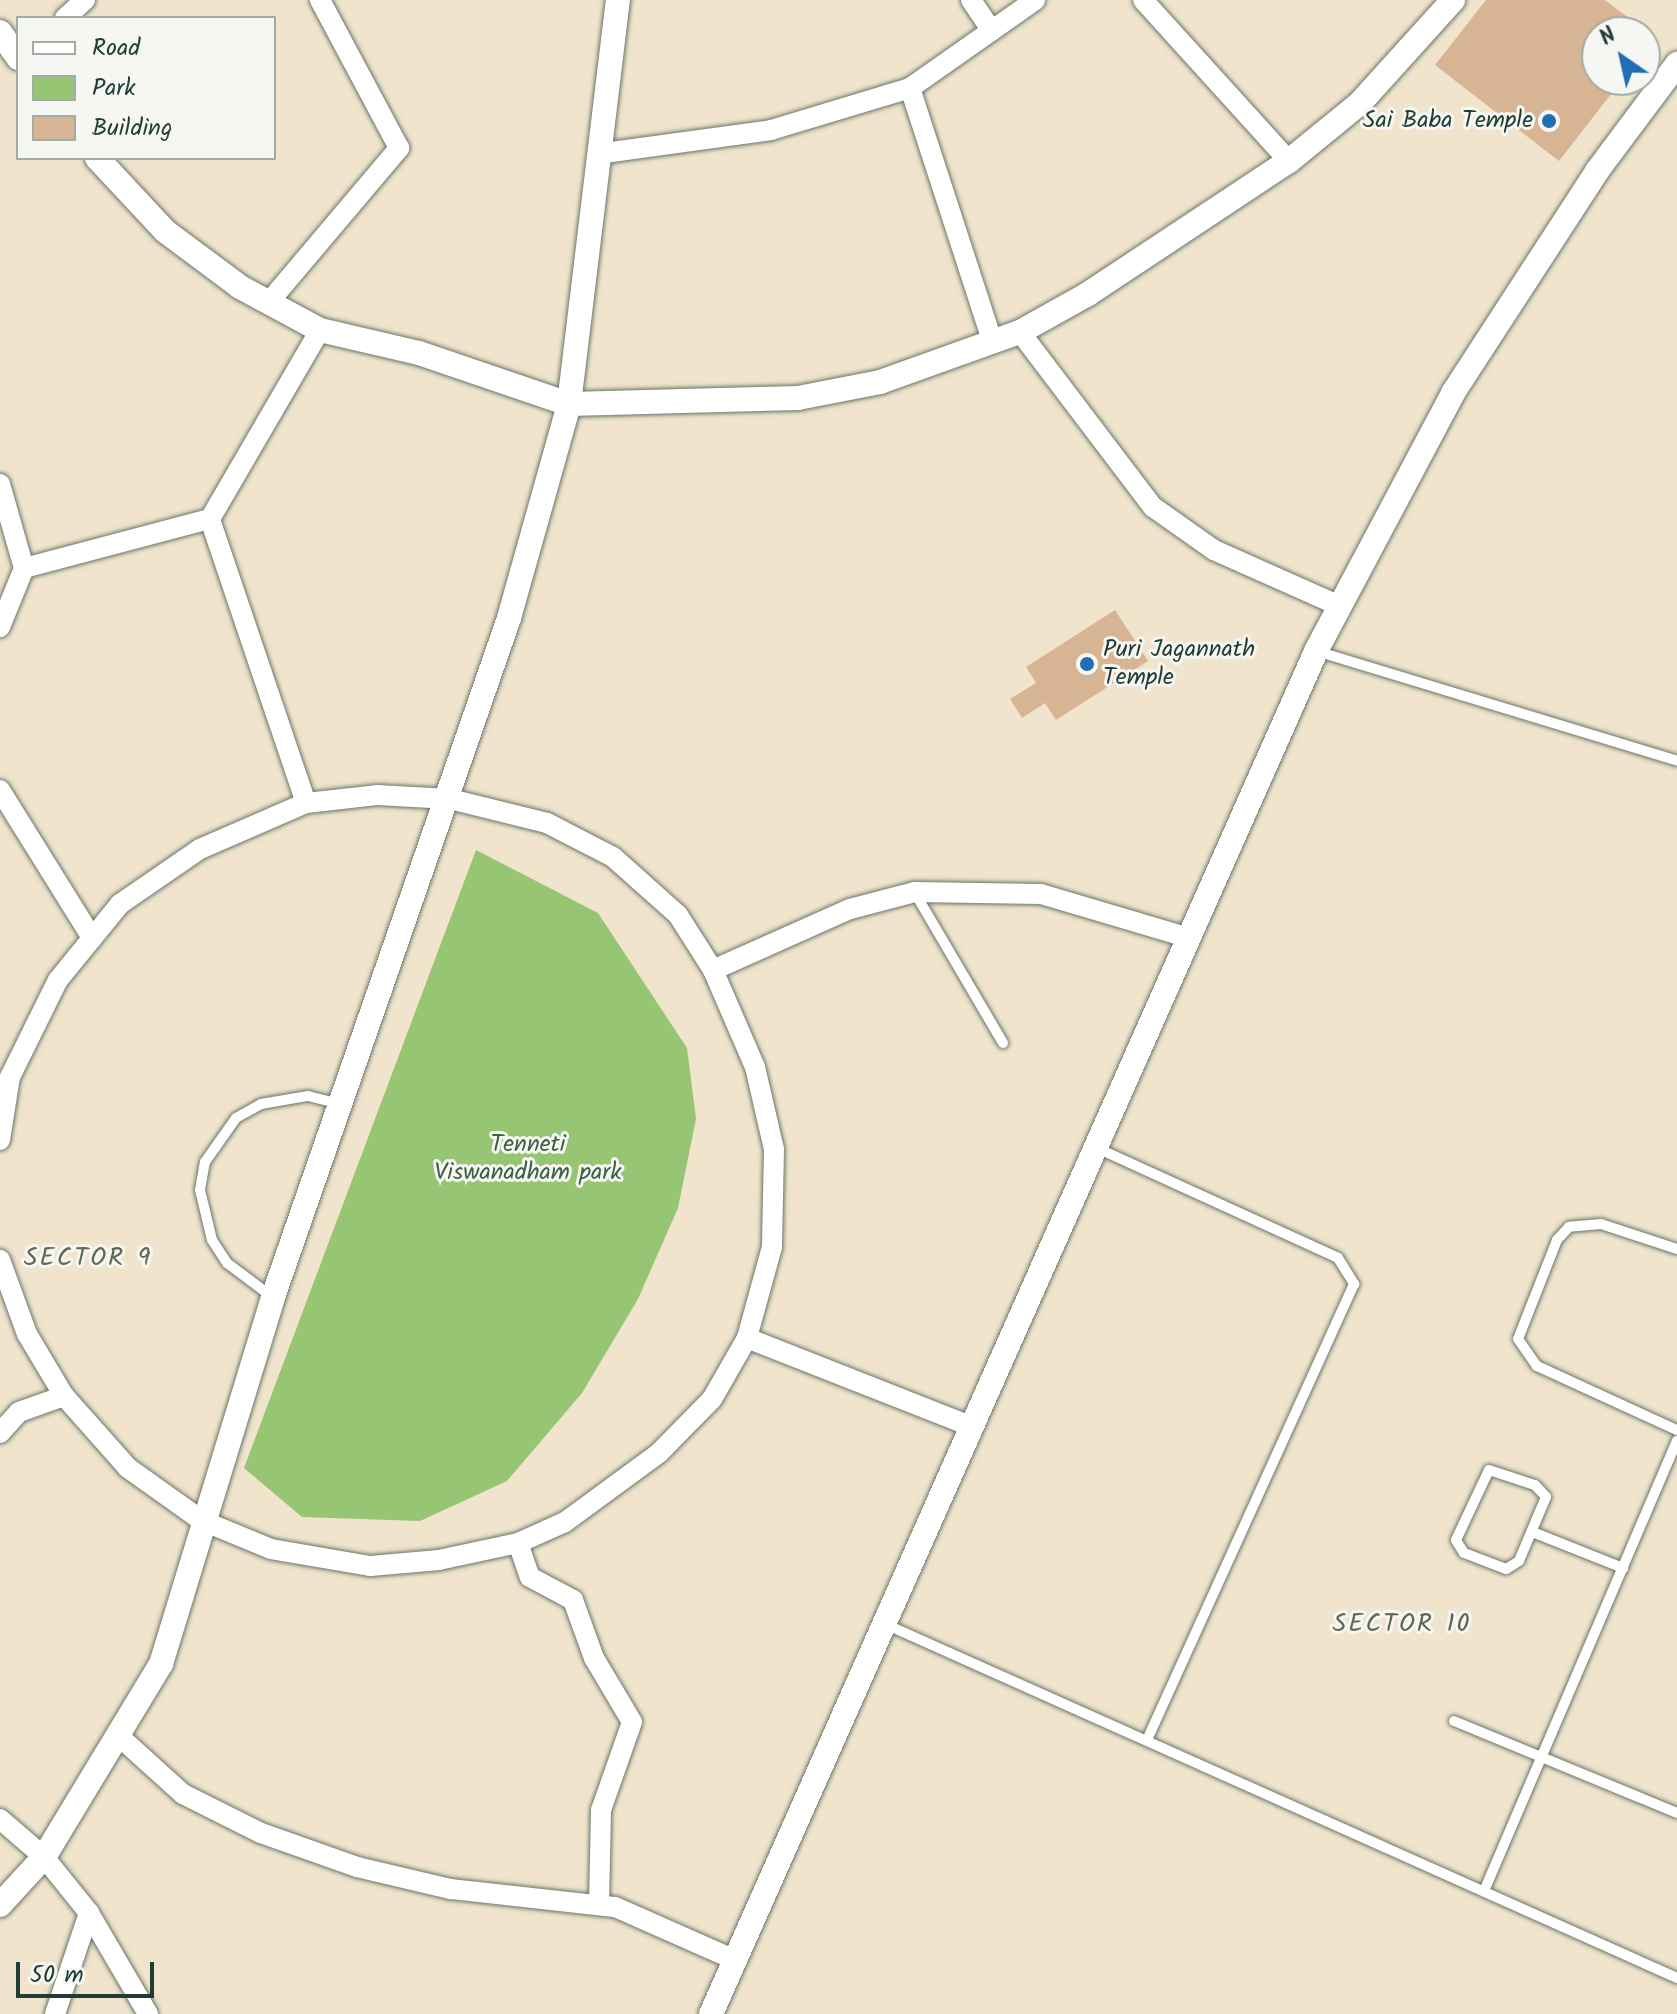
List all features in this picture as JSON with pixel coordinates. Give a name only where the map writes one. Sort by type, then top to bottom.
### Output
[{"type":"street","points":[[67,16],[85,0]]},
{"type":"street","points":[[269,302],[399,148],[320,0]]},
{"type":"street","points":[[0,1905],[44,1857],[121,1738],[161,1664],[201,1520],[273,1297],[450,799],[569,404],[604,153],[618,0]]},
{"type":"street","points":[[971,0],[992,31]]},
{"type":"street","points":[[604,153],[771,130],[910,88],[1035,0]]},
{"type":"street","points":[[1143,0],[1289,161]]},
{"type":"street","points":[[99,160],[165,231],[269,302],[320,330],[419,353],[569,404],[798,398],[880,382],[1020,332],[1175,240],[1289,161],[1360,103],[1453,0]]},
{"type":"street","points":[[0,32],[16,55]]},
{"type":"street","points":[[711,2014],[1316,651],[1453,393],[1597,171],[1677,64]]},
{"type":"street","points":[[910,88],[992,341]]},
{"type":"street","points":[[24,568],[210,519],[320,330]]},
{"type":"street","points":[[1020,332],[1153,507],[1214,550],[1340,606]]},
{"type":"street","points":[[0,484],[24,568],[0,627]]},
{"type":"street","points":[[210,519],[306,803]]},
{"type":"street","points":[[0,790],[92,938]]},
{"type":"street","points":[[0,1140],[5,1074],[58,980],[120,904],[200,849],[306,803],[377,795],[450,799],[547,823],[613,857],[678,915],[713,970],[755,1067],[774,1149],[772,1247],[747,1338],[712,1399],[659,1453],[565,1522],[518,1543],[370,1566],[271,1549],[201,1520],[128,1468],[64,1396],[27,1334],[0,1260]]},
{"type":"street","points":[[713,970],[850,909],[915,892],[1041,894],[1190,938]]},
{"type":"street","points":[[747,1338],[973,1427]]},
{"type":"street","points":[[0,1433],[19,1412],[64,1396]]},
{"type":"street","points":[[518,1543],[530,1577],[573,1600],[589,1649],[632,1722],[601,1810],[599,1904]]},
{"type":"street","points":[[121,1738],[163,1779],[224,1817],[357,1867],[470,1892],[599,1904],[733,1959]]},
{"type":"street","points":[[0,1819],[44,1857],[89,1913],[148,2014]]},
{"type":"street","points":[[55,2014],[89,1913]]},
{"type":"lane","points":[[1316,651],[1677,761]]},
{"type":"lane","points":[[915,892],[1003,1043]]},
{"type":"lane","points":[[273,1297],[245,1280],[212,1240],[200,1190],[205,1162],[236,1118],[261,1104],[308,1096],[340,1104]]},
{"type":"lane","points":[[1094,1147],[1338,1258],[1354,1284],[1147,1740]]},
{"type":"lane","points":[[1677,1249],[1601,1224],[1569,1227],[1557,1240],[1518,1339],[1537,1366],[1677,1430]]},
{"type":"lane","points":[[1484,1891],[1677,1441]]},
{"type":"lane","points":[[1489,1470],[1545,1493],[1535,1533],[1519,1561],[1506,1569],[1464,1553],[1455,1534],[1489,1470]]},
{"type":"lane","points":[[1535,1533],[1623,1568]]},
{"type":"lane","points":[[883,1623],[1677,1978]]},
{"type":"lane","points":[[1454,1721],[1677,1813]]},
{"type":"green space","name":"Tenneti Viswanadham park","points":[[476,850],[598,913],[687,1048],[696,1119],[678,1208],[638,1299],[582,1393],[507,1481],[420,1521],[302,1517],[244,1468]]},
{"type":"building","name":"Sai Baba Temple","points":[[1486,0],[1605,0],[1626,16],[1581,16],[1581,96],[1610,96],[1559,161],[1435,65]]},
{"type":"building","name":"Puri Jagannath Temple","points":[[1115,610],[1148,661],[1056,720],[1045,703],[1022,718],[1010,699],[1036,683],[1026,667]]},
{"type":"place","name":"Sai Baba Temple","points":[[1549,121]]},
{"type":"place","name":"Puri Jagannath Temple","points":[[1087,664]]},
{"type":"district","name":"SECTOR 9","points":[[88,1259]]},
{"type":"district","name":"SECTOR 10","points":[[1402,1625]]}]
